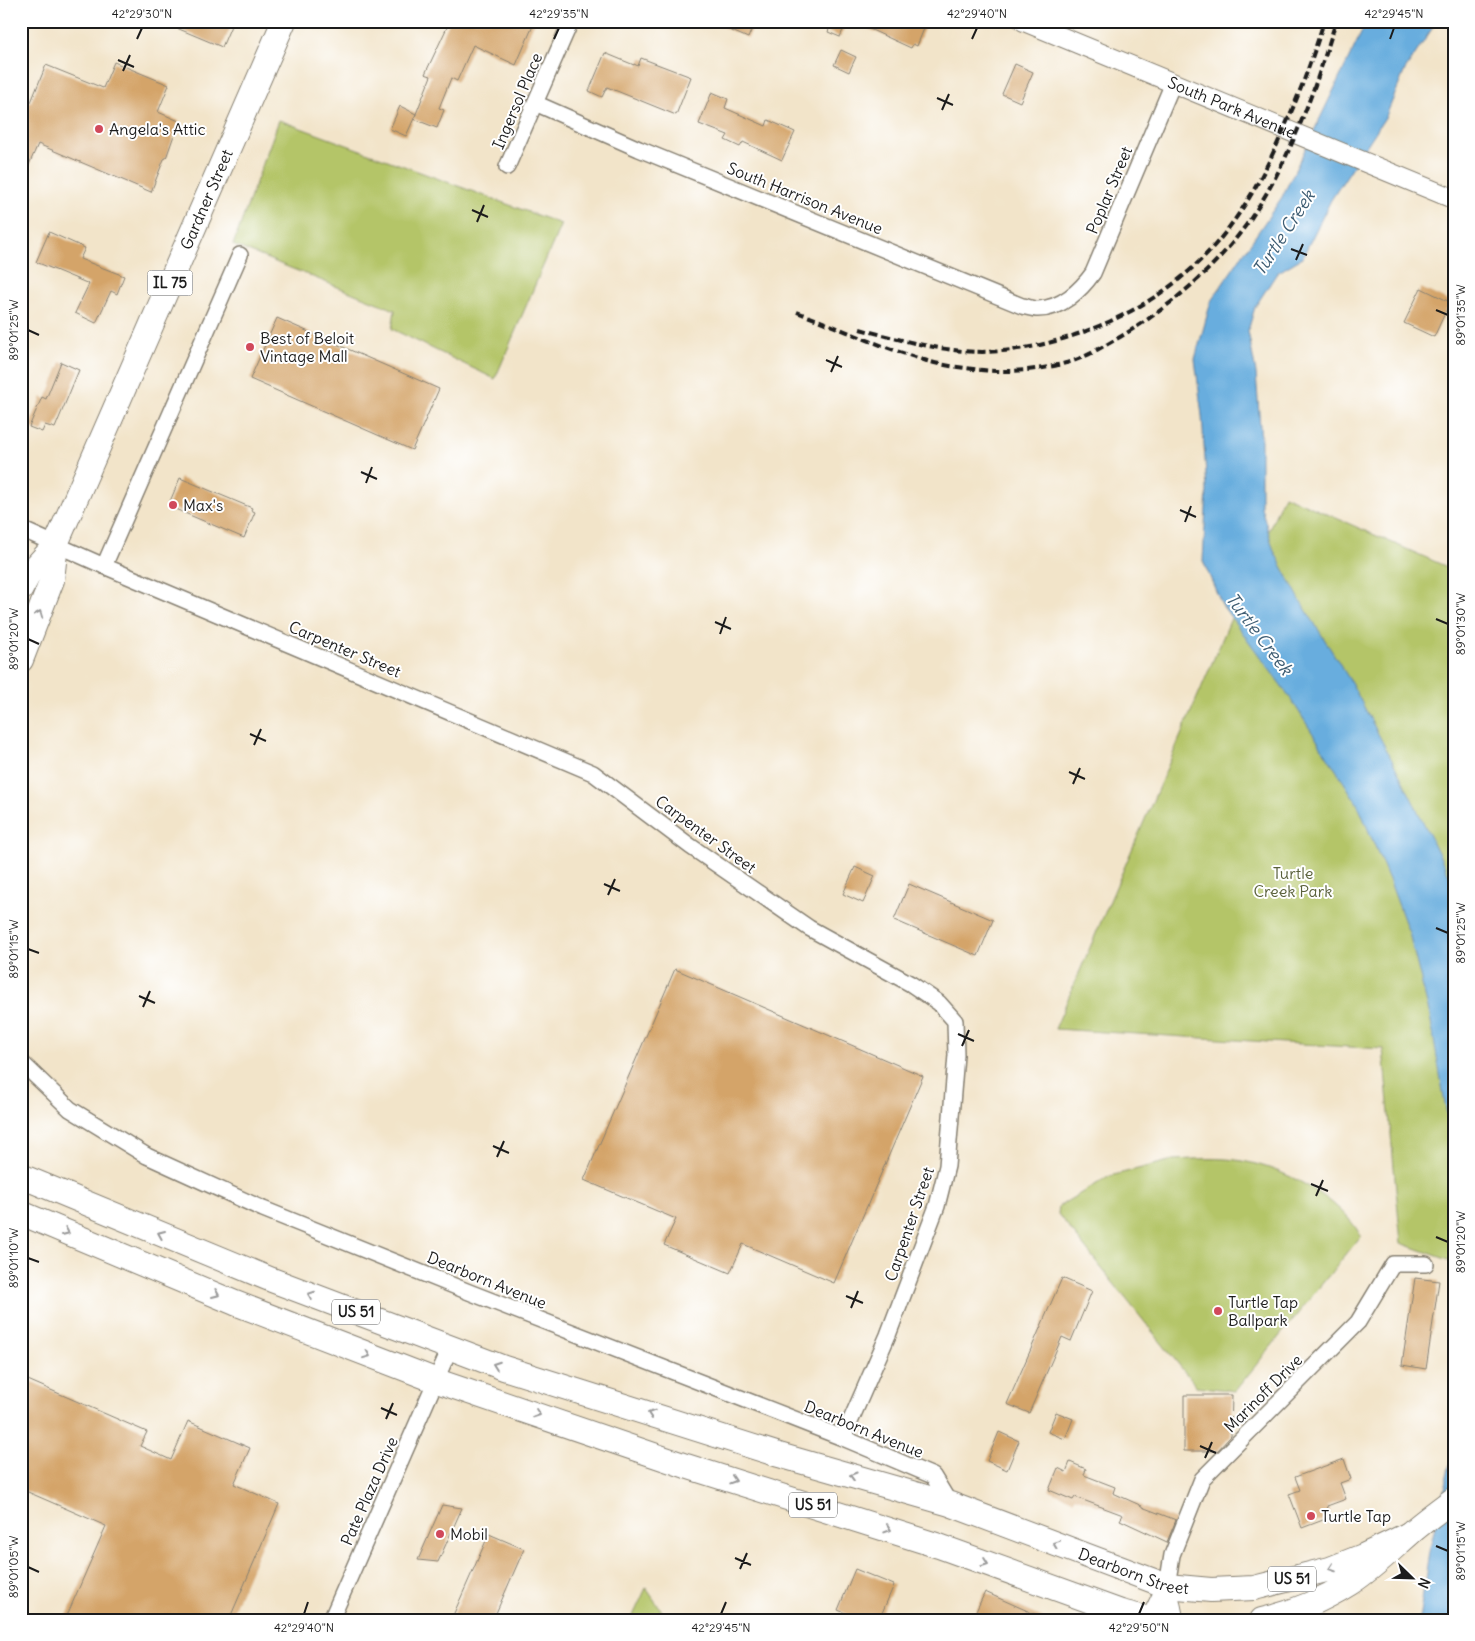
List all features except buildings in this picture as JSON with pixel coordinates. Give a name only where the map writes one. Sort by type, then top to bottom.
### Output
[{"type":"main road","name":"Gardner Street","points":[[21,660],[52,580],[56,544],[284,21]]},
{"type":"main road","name":"Gardner Street","points":[[21,589],[29,574],[56,544]]},
{"type":"main road","name":"US 51","points":[[21,1176],[272,1280],[450,1348]]},
{"type":"main road","name":"US 51","points":[[21,1213],[253,1310],[437,1381],[686,1466],[883,1527],[1121,1612],[1151,1620]]},
{"type":"main road","name":"Dearborn Street","points":[[450,1348],[504,1368],[697,1429],[950,1504],[1167,1586],[1211,1590],[1254,1588],[1330,1569],[1409,1534]]},
{"type":"main road","name":"US 51","points":[[1262,1620],[1281,1616],[1314,1602],[1351,1582],[1454,1498]]},
{"type":"street","name":"Ingersol Place","points":[[507,167],[571,21]]},
{"type":"street","name":"South Park Avenue","points":[[1023,21],[1448,197]]},
{"type":"street","name":"Poplar Street","points":[[1064,301],[1076,293],[1093,273],[1173,83]]},
{"type":"street","name":"South Harrison Avenue","points":[[535,103],[639,148],[1022,306],[1039,309],[1064,301]]},
{"type":"street","points":[[104,566],[240,255]]},
{"type":"street","name":"Carpenter Street","points":[[21,529],[104,566],[593,772],[697,852],[809,928],[912,984],[940,1004],[955,1021],[956,1055],[947,1166],[937,1206],[888,1335],[843,1438]]},
{"type":"street","name":"Dearborn Avenue","points":[[21,1062],[70,1109],[156,1160],[263,1208],[424,1274],[843,1438],[933,1476],[950,1504]]},
{"type":"street","name":"Marinoff Drive","points":[[1167,1586],[1172,1555],[1202,1479],[1358,1322],[1393,1264],[1426,1264]]},
{"type":"street","name":"Pate Plaza Drive","points":[[331,1620],[450,1348]]},
{"type":"street","points":[[1151,1620],[1167,1586]]},
{"type":"street","points":[[1167,1586],[1174,1620]]},
{"type":"green space","points":[[279,120],[561,224],[495,379],[392,329],[395,310],[233,245]]},
{"type":"green space","name":"Turtle Creek Park","points":[[1284,495],[1454,570],[1454,1262],[1401,1243],[1383,1049],[1055,1029]]},
{"type":"green space","name":"Turtle Tap Ballpark","points":[[1225,1159],[1242,1161],[1275,1170],[1293,1178],[1325,1197],[1352,1222],[1361,1236],[1235,1391],[1196,1386],[1058,1214],[1059,1206],[1110,1176],[1173,1160]]},
{"type":"green space","points":[[646,1588],[668,1620],[631,1620]]},
{"type":"water","name":"Turtle Creek","points":[[1367,21],[1437,21],[1405,70],[1386,116],[1331,200],[1302,258],[1277,273],[1255,307],[1248,331],[1256,373],[1261,440],[1261,507],[1274,551],[1300,600],[1351,682],[1405,785],[1454,885],[1454,1177],[1447,1115],[1430,1016],[1409,933],[1390,882],[1357,803],[1289,696],[1222,605],[1203,561],[1207,490],[1202,416],[1195,359],[1211,301],[1282,197]]},
{"type":"water","points":[[1454,1446],[1454,1620],[1419,1620],[1429,1552]]},
{"type":"railway","points":[[860,329],[937,348],[995,352],[1027,348],[1089,330],[1126,314],[1158,295],[1186,274],[1211,250],[1233,223],[1252,193],[1270,160],[1291,111],[1316,48],[1324,21]]},
{"type":"railway","points":[[797,312],[908,355],[936,363],[961,367],[996,371],[1020,371],[1071,362],[1095,351],[1146,321],[1185,291],[1221,256],[1251,218],[1278,172],[1301,123],[1336,21]]},
{"type":"place","name":"Angela's Attic","points":[[99,129]]},
{"type":"place","name":"Best of Beloit Vintage Mall","points":[[250,347]]},
{"type":"place","name":"Max's","points":[[173,505]]},
{"type":"place","name":"Turtle Tap Ballpark","points":[[1218,1311]]},
{"type":"place","name":"Turtle Tap","points":[[1311,1516]]},
{"type":"place","name":"Mobil","points":[[440,1534]]}]
